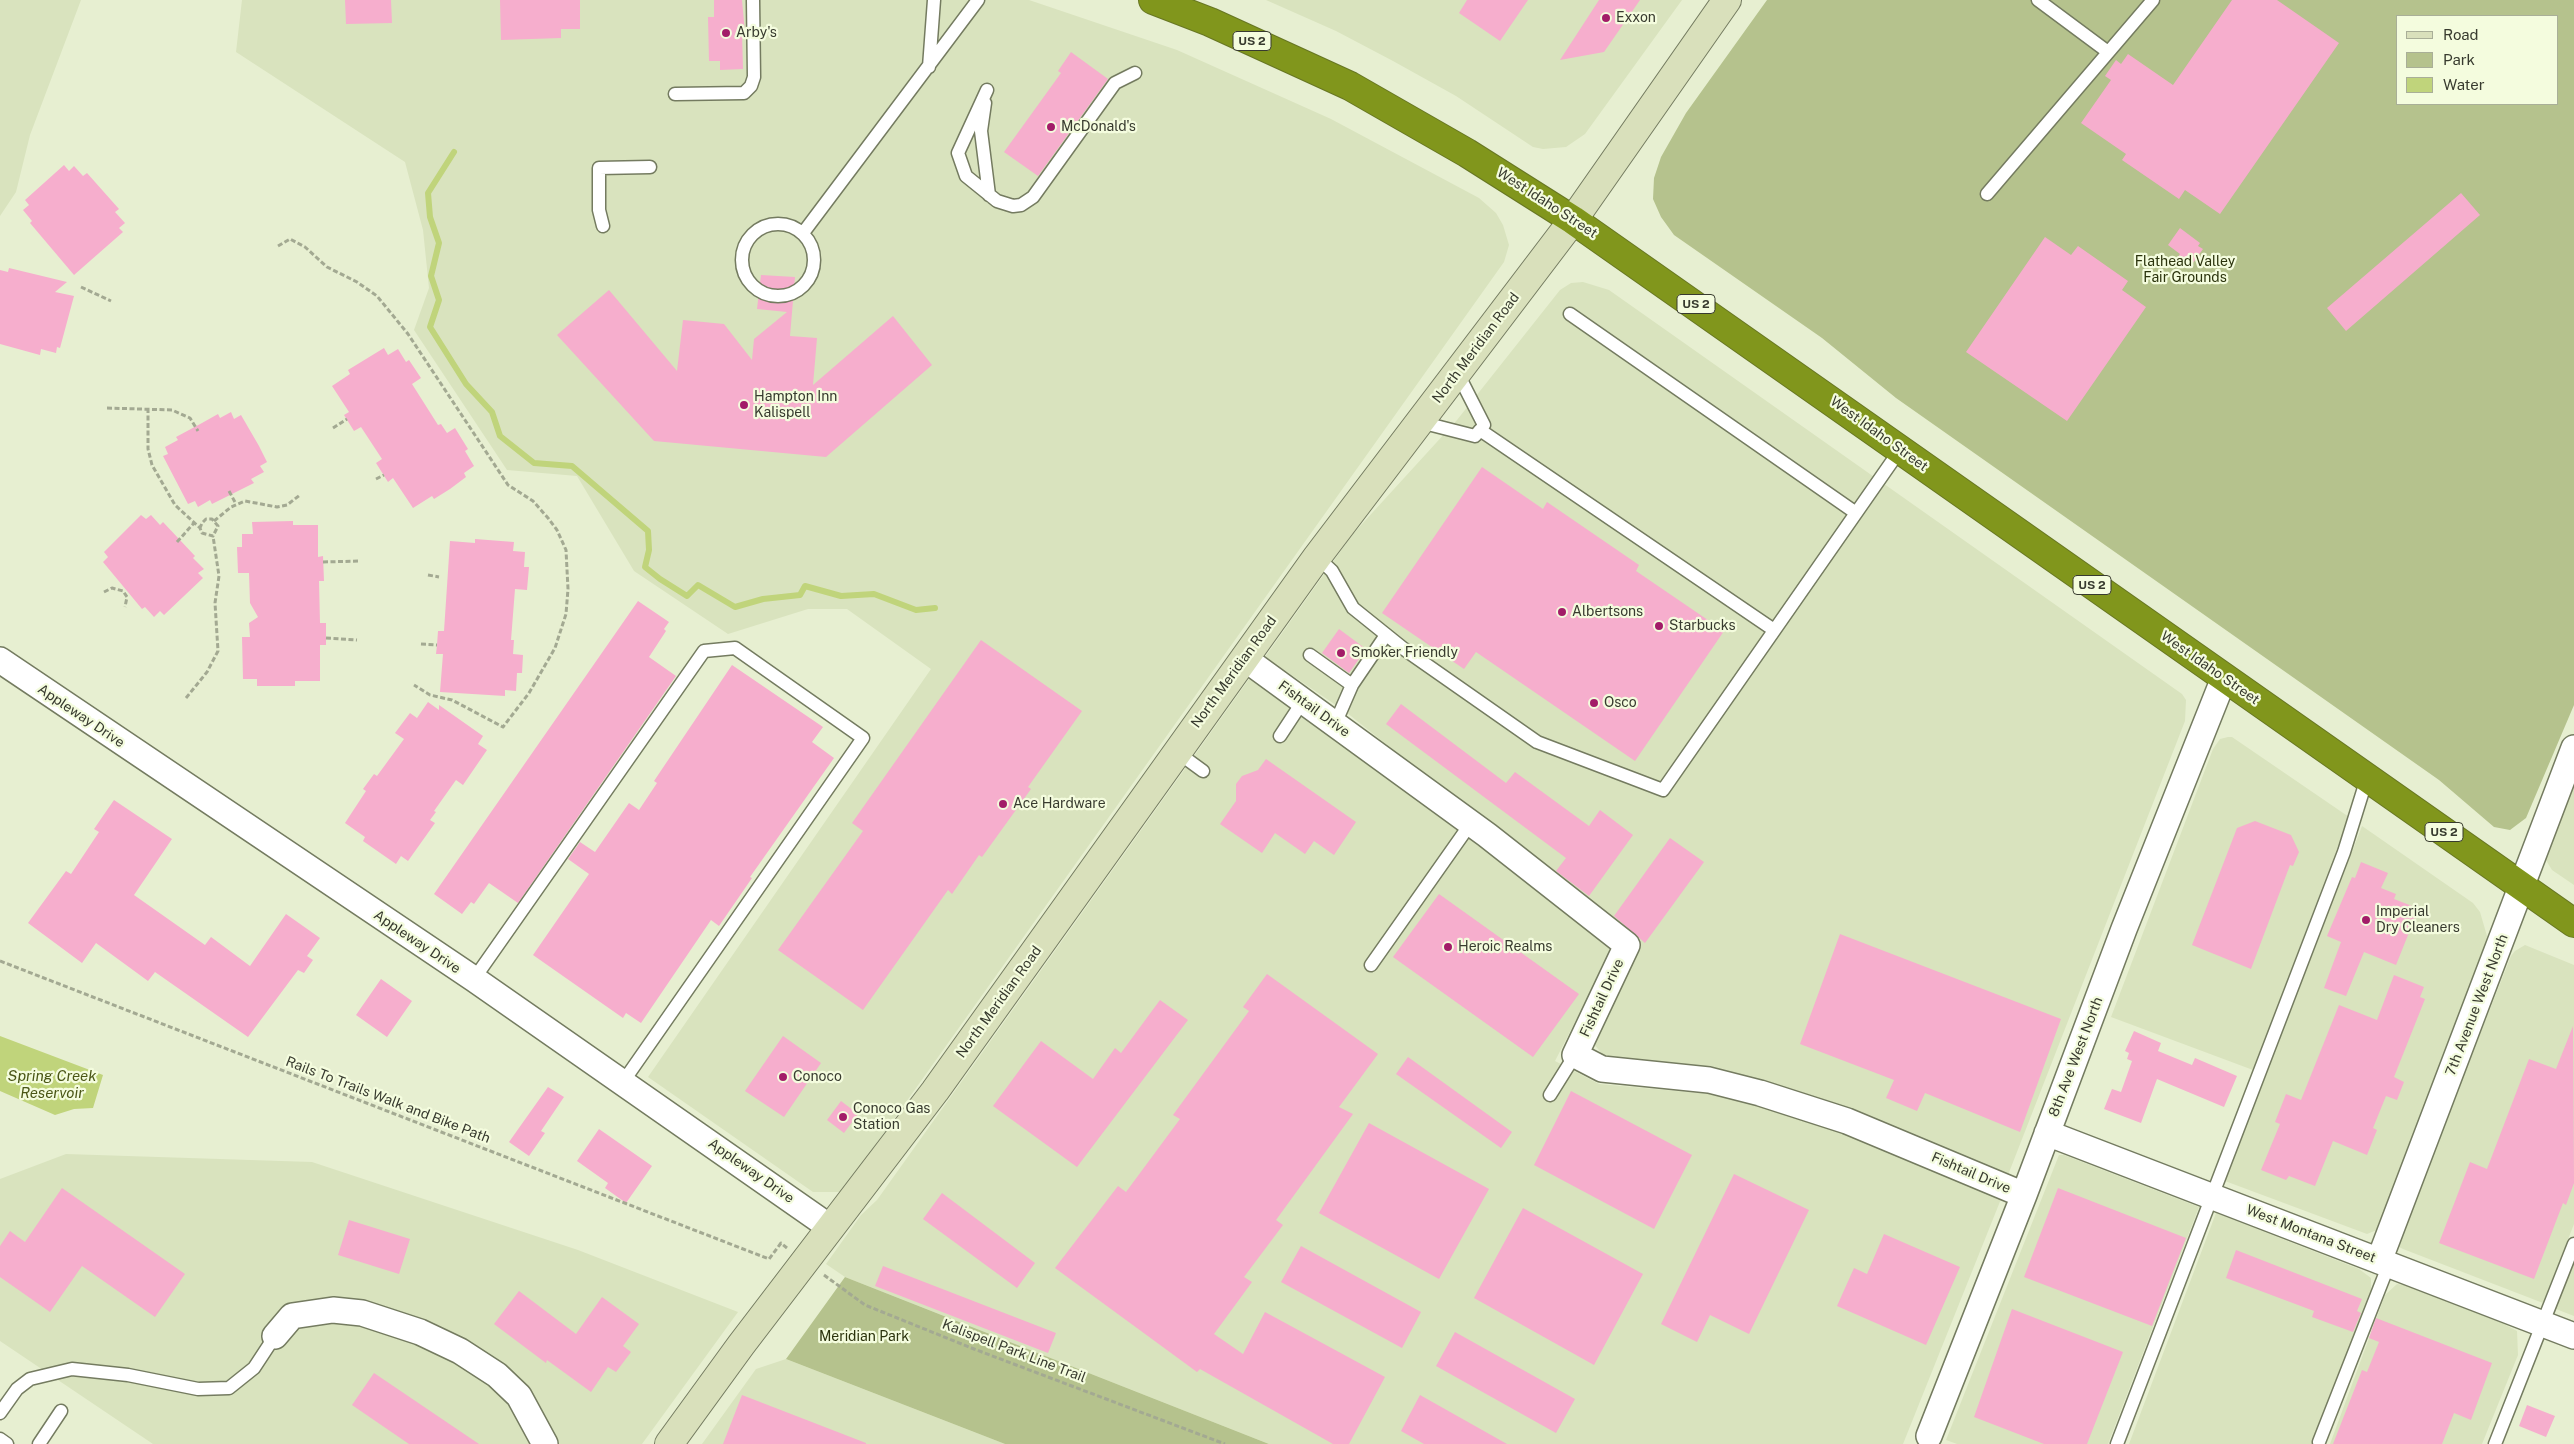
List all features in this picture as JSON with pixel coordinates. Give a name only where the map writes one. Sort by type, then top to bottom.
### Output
[{"type":"highway","name":"West Idaho Street","points":[[1153,0],[1210,22],[1350,86],[1467,153],[1573,220],[1754,344],[1900,450],[2574,923]]},
{"type":"street","name":"North Meridian Road","points":[[669,1444],[740,1345],[941,1083],[1317,557],[1573,220],[1725,1]]},
{"type":"street","name":"Fishtail Drive","points":[[1244,658],[1471,823],[1627,945],[1575,1054],[1602,1069],[1709,1080],[1760,1092],[1847,1121],[2024,1194]]},
{"type":"street","name":"Appleway Drive","points":[[0,660],[474,979],[831,1228]]},
{"type":"street","name":"8th Ave West North","points":[[1927,1440],[2024,1194],[2124,929],[2224,678]]},
{"type":"street","name":"7th Avenue West North","points":[[2384,1263],[2521,886],[2574,748]]},
{"type":"street","name":"West Montana Street","points":[[2047,1133],[2574,1336]]},
{"type":"street","points":[[275,1336],[292,1316],[304,1312],[333,1310],[362,1313],[420,1332],[460,1351],[497,1375],[519,1396],[545,1444]]},
{"type":"lane","points":[[675,94],[744,93],[751,86],[754,77],[753,0]]},
{"type":"lane","points":[[929,66],[934,0]]},
{"type":"lane","points":[[803,233],[978,0]]},
{"type":"lane","points":[[2038,0],[2108,52]]},
{"type":"lane","points":[[1987,194],[2153,0]]},
{"type":"lane","points":[[989,195],[980,130],[987,90],[958,153],[966,176],[989,195],[997,201],[1013,206],[1028,202],[1115,83],[1135,73]]},
{"type":"lane","points":[[603,226],[599,210],[599,168],[650,167]]},
{"type":"lane","points":[[772,224],[783,224],[803,233],[810,243],[814,261],[809,278],[801,288],[790,294],[778,296],[766,294],[756,287],[748,278],[743,267],[742,256],[752,235],[772,224]]},
{"type":"lane","points":[[1570,314],[1856,513]]},
{"type":"lane","points":[[1457,372],[1484,425]]},
{"type":"lane","points":[[1420,422],[1475,436],[1480,430],[1774,630]]},
{"type":"lane","points":[[1317,557],[1332,571],[1353,608],[1386,635],[1537,742],[1663,790],[1900,450]]},
{"type":"lane","points":[[1335,724],[1352,685],[1386,635]]},
{"type":"lane","points":[[474,979],[704,650],[735,648],[751,659],[864,738],[623,1082]]},
{"type":"lane","points":[[1310,655],[1352,685]]},
{"type":"lane","points":[[1280,736],[1303,701]]},
{"type":"lane","points":[[1177,752],[1204,771]]},
{"type":"lane","points":[[2117,1444],[2344,852],[2367,778]]},
{"type":"lane","points":[[1370,965],[1471,823]]},
{"type":"lane","points":[[1550,1095],[1575,1054]]},
{"type":"lane","points":[[2495,1444],[2574,1244]]},
{"type":"lane","points":[[2319,1442],[2384,1263]]},
{"type":"lane","points":[[0,1413],[17,1390],[30,1379],[72,1369],[128,1375],[198,1390],[229,1388],[254,1368],[275,1336]]},
{"type":"lane","points":[[39,1444],[61,1411]]},
{"type":"lane","points":[[0,1439],[6,1444]]},
{"type":"path","points":[[278,246],[290,240],[305,247],[327,267],[357,282],[377,296],[408,334],[508,485],[533,501],[557,530],[566,550],[568,589],[566,614],[555,648],[529,693],[503,727],[452,700],[430,695],[414,685]]},
{"type":"path","points":[[81,287],[110,301]]},
{"type":"path","points":[[107,408],[148,408],[181,412],[190,418],[198,430]]},
{"type":"path","points":[[148,408],[148,449],[152,465],[175,505],[200,528],[204,535],[213,536]]},
{"type":"path","points":[[333,428],[347,420]]},
{"type":"path","points":[[376,479],[384,475]]},
{"type":"path","points":[[229,491],[236,504]]},
{"type":"path","points":[[214,521],[236,504],[245,501],[277,507],[287,505],[300,495]]},
{"type":"path","points":[[186,698],[207,672],[218,651],[215,603],[219,576],[213,536],[218,529],[214,521],[206,519],[200,528]]},
{"type":"path","points":[[177,542],[194,523]]},
{"type":"path","points":[[324,562],[360,561]]},
{"type":"path","points":[[428,575],[439,577]]},
{"type":"path","points":[[104,592],[112,588],[125,590],[127,597],[124,607]]},
{"type":"path","points":[[326,638],[357,640]]},
{"type":"path","points":[[421,644],[437,645]]},
{"type":"path","name":"Rails To Trails Walk and Bike Path","points":[[0,961],[769,1259]]},
{"type":"path","name":"Kalispell Park Line Trail","points":[[805,1260],[865,1305],[974,1349],[1225,1444]]},
{"type":"shaded area","points":[[0,0],[81,0],[30,135],[16,192],[0,216]]},
{"type":"shaded area","points":[[242,0],[1029,0],[1177,50],[1331,119],[1479,198],[1496,213],[1503,225],[1509,245],[1504,262],[842,1192],[813,1192],[648,1077],[931,669],[847,609],[808,609],[728,634],[634,571],[577,476],[507,470],[414,330],[429,288],[423,230],[405,162],[236,52]]},
{"type":"shaded area","points":[[1266,0],[1682,0],[1585,134],[1566,147],[1543,149],[1533,147],[1456,96],[1393,61],[1336,31]]},
{"type":"shaded area","points":[[1583,282],[1609,290],[2182,694],[2186,700],[2185,721],[2008,1175],[1850,1110],[1710,1070],[1603,1055],[1593,1043],[1596,1033],[1641,944],[1547,874],[1346,712],[1265,657],[1352,535],[1457,420],[1560,290],[1571,283]]},
{"type":"shaded area","points":[[1249,679],[1445,816],[1609,946],[1611,952],[1555,1061],[1599,1084],[1709,1094],[1759,1104],[1840,1131],[2001,1199],[1903,1444],[1269,1444],[845,1277],[826,1264],[861,1215],[877,1200]]},
{"type":"shaded area","points":[[2232,737],[2349,817],[2253,1070],[2111,1017],[2213,749],[2220,739]]},
{"type":"shaded area","points":[[2574,774],[2574,885],[2552,870],[2544,857]]},
{"type":"shaded area","points":[[2362,826],[2473,903],[2480,912],[2487,936],[2486,946],[2377,1230],[2367,1234],[2225,1181]]},
{"type":"shaded area","points":[[2525,945],[2574,965],[2574,1224],[2543,1303],[2403,1249],[2399,1247],[2398,1241],[2511,956]]},
{"type":"shaded area","points":[[66,1154],[312,1162],[578,1250],[738,1312],[642,1444],[153,1444],[0,1341],[0,1179]]},
{"type":"shaded area","points":[[2059,1155],[2064,1155],[2199,1207],[2108,1444],[1957,1444],[1946,1440]]},
{"type":"shaded area","points":[[2216,1213],[2359,1269],[2371,1278],[2371,1291],[2312,1444],[2129,1444]]},
{"type":"shaded area","points":[[2574,1263],[2574,1316],[2556,1309]]},
{"type":"shaded area","points":[[2397,1284],[2502,1323],[2517,1331],[2518,1355],[2482,1444],[2330,1444],[2385,1295]]},
{"type":"shaded area","points":[[786,1359],[1005,1444],[702,1444],[756,1369]]},
{"type":"green space","name":"Flathead Valley Fair Grounds","points":[[1767,0],[2574,0],[2574,705],[2526,818],[2510,830],[2494,827],[2439,780],[1896,398],[1822,338],[1674,235],[1661,217],[1653,199],[1654,178],[1661,157],[1686,113]]},
{"type":"green space","name":"Meridian Park","points":[[845,1277],[1269,1444],[1005,1444],[786,1359]]},
{"type":"water","name":"Spring Creek Reservoir","points":[[0,1036],[103,1075],[93,1108],[74,1109],[55,1115],[0,1091]]},
{"type":"building","points":[[345,0],[391,0],[392,23],[346,24]]},
{"type":"building","points":[[500,0],[580,0],[580,29],[561,29],[561,38],[501,40]]},
{"type":"building","points":[[714,0],[742,0],[745,33],[742,33],[743,69],[720,70],[720,61],[709,61],[708,17],[714,17]]},
{"type":"building","points":[[1467,0],[1528,0],[1500,41],[1459,13]]},
{"type":"building","points":[[1599,0],[1640,0],[1604,52],[1560,60]]},
{"type":"building","points":[[2232,0],[2277,0],[2339,43],[2220,214],[2185,190],[2179,199],[2122,160],[2126,154],[2081,123],[2111,80],[2105,76],[2116,60],[2121,64],[2128,54],[2173,85]]},
{"type":"building","points":[[1071,52],[1108,79],[1038,176],[1004,152],[1061,73],[1058,71]]},
{"type":"building","points":[[64,165],[69,171],[74,166],[83,176],[87,173],[119,209],[115,212],[125,223],[119,228],[123,232],[74,275],[30,223],[32,221],[23,210],[29,205],[25,200]]},
{"type":"building","points":[[2461,193],[2480,215],[2346,331],[2327,308]]},
{"type":"building","points":[[2180,228],[2200,243],[2198,246],[2203,249],[2190,267],[2177,258],[2180,254],[2168,245]]},
{"type":"building","points":[[2045,237],[2071,255],[2078,246],[2128,281],[2122,290],[2146,307],[2067,421],[1966,352]]},
{"type":"building","points":[[9,268],[67,282],[55,292],[74,296],[60,348],[57,347],[56,353],[41,349],[40,355],[0,344],[0,270],[8,272]]},
{"type":"building","points":[[761,275],[795,277],[790,336],[817,338],[813,385],[893,316],[932,365],[826,457],[654,441],[557,335],[609,290],[677,371],[683,320],[724,324],[752,360],[754,339],[787,312],[757,309]]},
{"type":"building","points":[[384,348],[388,355],[398,349],[406,362],[409,360],[421,378],[412,384],[438,425],[441,424],[447,433],[455,428],[468,449],[465,451],[474,466],[464,473],[466,477],[450,489],[434,499],[432,496],[413,508],[393,478],[388,482],[376,463],[382,459],[361,427],[354,431],[344,415],[349,412],[332,386],[350,374],[348,370]]},
{"type":"building","points":[[231,412],[234,419],[241,415],[259,446],[267,462],[260,466],[264,472],[251,479],[254,483],[212,504],[210,500],[198,507],[195,501],[188,504],[163,456],[168,454],[165,447],[178,440],[176,437],[218,414],[220,418]]},
{"type":"building","points":[[1482,467],[1543,509],[1547,502],[1639,565],[1636,571],[1724,631],[1635,761],[1476,652],[1464,669],[1382,613]]},
{"type":"building","points":[[141,515],[146,519],[151,515],[160,525],[163,522],[195,556],[193,558],[204,569],[198,573],[203,578],[164,615],[160,611],[154,617],[145,607],[142,609],[103,562],[108,557],[104,552]]},
{"type":"building","points":[[293,521],[293,525],[318,525],[318,557],[323,556],[324,581],[319,581],[320,623],[326,623],[326,645],[320,645],[320,681],[295,681],[295,686],[257,686],[257,679],[243,679],[242,637],[250,637],[249,623],[258,617],[250,603],[249,573],[238,573],[237,547],[242,547],[242,534],[253,534],[252,522]]},
{"type":"building","points":[[475,539],[514,542],[513,551],[525,552],[524,567],[529,567],[527,590],[515,589],[511,640],[514,640],[513,654],[523,655],[522,673],[517,673],[516,691],[505,690],[505,696],[440,692],[443,654],[436,654],[438,631],[444,631],[450,541],[475,543]]},
{"type":"building","points":[[638,601],[669,622],[664,629],[666,631],[649,657],[676,676],[518,903],[489,883],[474,904],[471,902],[462,914],[434,894]]},
{"type":"building","points":[[1339,629],[1366,649],[1349,673],[1322,653]]},
{"type":"building","points":[[981,640],[1082,711],[1028,787],[1031,789],[982,857],[979,855],[952,894],[948,890],[863,1010],[778,950],[863,831],[852,823]]},
{"type":"building","points":[[732,665],[823,727],[812,742],[834,758],[750,877],[752,878],[719,926],[711,920],[641,1023],[626,1013],[623,1018],[533,955],[589,874],[568,859],[580,842],[595,852],[629,803],[639,810],[657,783],[654,781]]},
{"type":"building","points":[[428,702],[439,710],[439,705],[483,736],[478,744],[487,750],[463,785],[456,780],[434,811],[436,812],[430,820],[435,823],[408,861],[401,856],[396,864],[363,841],[365,837],[345,823],[366,791],[363,789],[374,774],[377,776],[404,739],[395,733],[410,713],[417,718]]},
{"type":"building","points":[[1401,704],[1506,783],[1515,772],[1589,826],[1600,810],[1633,835],[1589,896],[1556,871],[1566,858],[1386,724]]},
{"type":"building","points":[[1266,759],[1356,822],[1334,855],[1314,841],[1305,854],[1275,833],[1262,853],[1220,824],[1236,801],[1236,784],[1242,776],[1258,770]]},
{"type":"building","points":[[114,800],[172,839],[134,895],[205,945],[211,937],[250,966],[286,914],[320,938],[307,956],[313,960],[304,973],[298,970],[248,1037],[155,972],[148,981],[96,943],[82,963],[28,923],[66,871],[71,874],[99,832],[94,829]]},
{"type":"building","points":[[2255,821],[2291,835],[2299,852],[2293,866],[2290,865],[2251,969],[2192,945],[2237,828]]},
{"type":"building","points":[[1670,838],[1704,862],[1645,943],[1614,916]]},
{"type":"building","points":[[2361,862],[2388,873],[2381,888],[2396,894],[2394,899],[2412,906],[2416,915],[2396,965],[2364,952],[2346,996],[2324,988],[2341,942],[2327,936],[2352,877],[2355,878]]},
{"type":"building","points":[[1439,894],[1579,994],[1533,1057],[1393,957]]},
{"type":"building","points":[[1840,934],[2061,1019],[2020,1132],[1925,1093],[1917,1111],[1886,1098],[1894,1080],[1800,1044]]},
{"type":"building","points":[[1267,974],[1378,1054],[1339,1107],[1353,1114],[1276,1220],[1283,1225],[1244,1277],[1252,1282],[1214,1334],[1243,1354],[1265,1312],[1385,1377],[1349,1444],[1333,1444],[1200,1369],[1197,1372],[1055,1268],[1118,1186],[1126,1192],[1180,1119],[1173,1115],[1249,1011],[1243,1007]]},
{"type":"building","points":[[2394,975],[2424,987],[2420,997],[2425,999],[2394,1077],[2404,1082],[2397,1100],[2386,1096],[2373,1128],[2377,1130],[2367,1155],[2333,1141],[2315,1186],[2289,1176],[2286,1180],[2261,1170],[2280,1124],[2275,1122],[2286,1094],[2301,1100],[2339,1005],[2377,1020]]},
{"type":"building","points":[[381,979],[412,1001],[387,1037],[356,1015]]},
{"type":"building","points":[[1160,1000],[1188,1020],[1077,1167],[993,1106],[1041,1041],[1093,1079],[1115,1048],[1121,1053]]},
{"type":"building","points":[[2573,1026],[2574,1183],[2566,1205],[2563,1203],[2534,1279],[2439,1243],[2470,1162],[2487,1169],[2529,1059],[2556,1069]]},
{"type":"building","points":[[2134,1031],[2161,1043],[2158,1051],[2192,1065],[2195,1058],[2237,1076],[2224,1107],[2157,1079],[2141,1123],[2104,1109],[2112,1089],[2121,1092],[2132,1061],[2127,1059],[2129,1053],[2125,1051]]},
{"type":"building","name":"Conoco","points":[[783,1036],[821,1063],[784,1117],[745,1091]]},
{"type":"building","points":[[1408,1057],[1512,1132],[1501,1148],[1396,1074]]},
{"type":"building","points":[[548,1087],[564,1097],[541,1131],[545,1133],[529,1156],[509,1142]]},
{"type":"building","points":[[1571,1091],[1692,1155],[1654,1229],[1534,1165]]},
{"type":"building","name":"Conoco Gas Station","points":[[841,1101],[858,1114],[844,1133],[827,1120]]},
{"type":"building","points":[[1369,1123],[1489,1189],[1439,1279],[1319,1213]]},
{"type":"building","points":[[599,1129],[652,1166],[626,1203],[605,1188],[608,1183],[577,1161]]},
{"type":"building","points":[[1734,1174],[1809,1210],[1749,1334],[1710,1315],[1697,1342],[1661,1324]]},
{"type":"building","points":[[62,1188],[185,1274],[155,1317],[82,1266],[50,1312],[0,1277],[0,1246],[10,1231],[25,1242]]},
{"type":"building","points":[[2058,1188],[2186,1238],[2152,1326],[2024,1277]]},
{"type":"building","points":[[942,1193],[1035,1263],[1017,1288],[923,1219]]},
{"type":"building","points":[[1523,1208],[1643,1274],[1594,1365],[1474,1298]]},
{"type":"building","points":[[349,1220],[410,1239],[399,1274],[338,1255]]},
{"type":"building","points":[[1884,1234],[1960,1267],[1926,1345],[1837,1306],[1854,1268],[1867,1274]]},
{"type":"building","points":[[1301,1246],[1421,1312],[1402,1348],[1281,1282]]},
{"type":"building","points":[[2236,1250],[2362,1299],[2357,1311],[2361,1313],[2353,1332],[2312,1317],[2314,1311],[2226,1278]]},
{"type":"building","points":[[883,1266],[1056,1333],[1048,1353],[875,1286]]},
{"type":"building","points":[[519,1291],[576,1334],[602,1297],[639,1324],[623,1346],[631,1352],[616,1372],[608,1367],[591,1392],[547,1360],[546,1363],[494,1324]]},
{"type":"building","points":[[2012,1309],[2123,1352],[2087,1444],[2044,1444],[1974,1417]]},
{"type":"building","points":[[2376,1318],[2492,1363],[2471,1420],[2454,1413],[2442,1444],[2333,1444],[2362,1370],[2367,1372],[2379,1342],[2369,1338]]},
{"type":"building","points":[[1455,1332],[1575,1399],[1556,1433],[1436,1366]]},
{"type":"building","points":[[374,1373],[479,1444],[409,1444],[352,1405]]},
{"type":"building","points":[[742,1395],[866,1443],[866,1444],[723,1444]]},
{"type":"building","points":[[1420,1395],[1507,1444],[1424,1444],[1401,1431]]},
{"type":"building","points":[[2527,1405],[2555,1416],[2546,1437],[2519,1426]]},
{"type":"waterway","points":[[454,152],[428,193],[430,217],[439,243],[431,276],[439,300],[430,327],[466,384],[492,412],[500,436],[534,463],[572,466],[648,531],[649,550],[645,567],[687,596],[698,585],[735,607],[763,599],[800,595],[805,586],[841,596],[874,594],[916,610],[935,608]]},
{"type":"place","name":"Exxon","points":[[1606,18]]},
{"type":"place","name":"Arby's","points":[[726,33]]},
{"type":"place","name":"McDonald's","points":[[1051,127]]},
{"type":"place","name":"Hampton Inn Kalispell","points":[[744,405]]},
{"type":"place","name":"Albertsons","points":[[1562,612]]},
{"type":"place","name":"Starbucks","points":[[1659,626]]},
{"type":"place","name":"Smoker Friendly","points":[[1341,653]]},
{"type":"place","name":"Osco","points":[[1594,703]]},
{"type":"place","name":"Ace Hardware","points":[[1003,804]]},
{"type":"place","name":"Imperial Dry Cleaners","points":[[2366,920]]},
{"type":"place","name":"Heroic Realms","points":[[1448,947]]},
{"type":"place","name":"Conoco","points":[[783,1077]]},
{"type":"place","name":"Conoco Gas Station","points":[[843,1117]]}]
